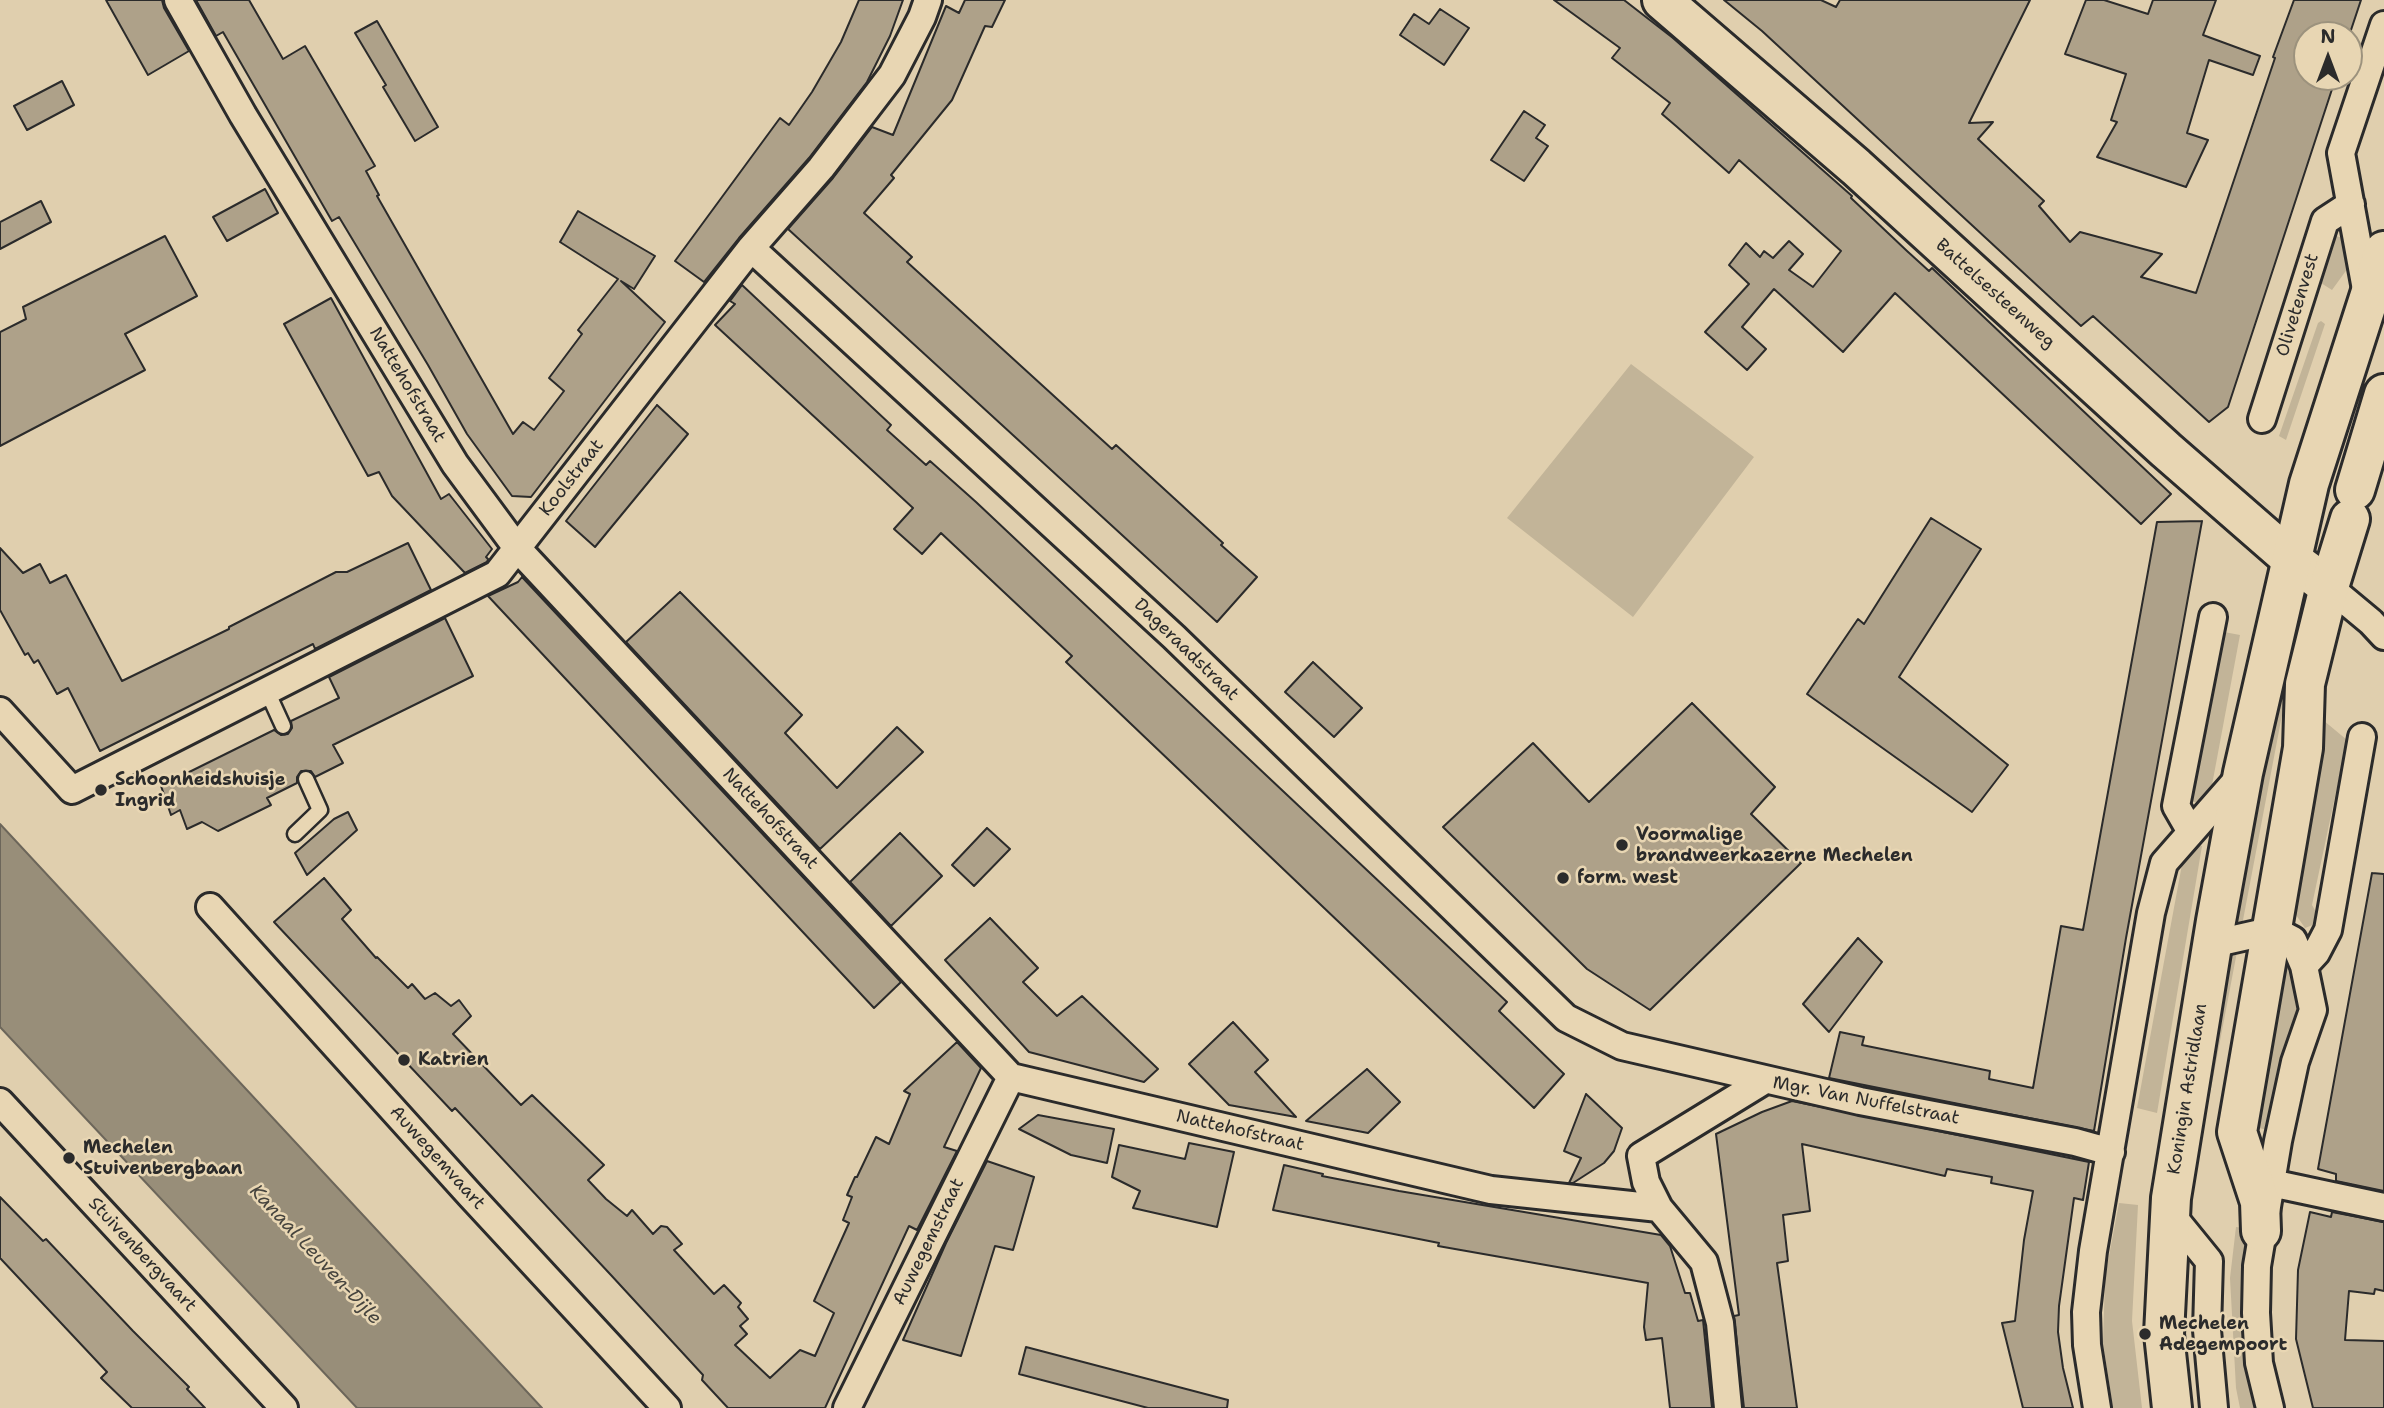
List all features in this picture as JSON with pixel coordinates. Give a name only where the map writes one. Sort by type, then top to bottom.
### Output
[{"type":"main road","name":"Battelsesteenweg","points":[[1662,0],[1856,167],[2166,450],[2291,559],[2329,587]]},
{"type":"main road","points":[[2376,304],[2384,251]]},
{"type":"main road","name":"Koningin Astridlaan","points":[[2172,1408],[2164,1334],[2170,1213],[2184,1108],[2243,773],[2309,484],[2376,304]]},
{"type":"main road","points":[[2262,1231],[2260,1202],[2237,1132],[2304,748],[2305,684],[2329,587],[2384,394]]},
{"type":"street","name":"Nattehofstraat","points":[[178,0],[243,115],[455,464],[517,548],[1011,1077],[1491,1190],[1659,1209]]},
{"type":"street","name":"Koolstraat","points":[[0,712],[72,790],[497,574],[751,248],[821,168],[892,75],[928,0]]},
{"type":"street","points":[[2376,304],[2341,153],[2384,25]]},
{"type":"street","name":"Olivetenvest","points":[[2262,419],[2325,221],[2351,204]]},
{"type":"street","name":"Dageraadstraat","points":[[751,248],[1174,638],[1566,1018],[1622,1046]]},
{"type":"street","points":[[2329,587],[2384,636]]},
{"type":"street","points":[[2191,832],[2176,806],[2213,617]]},
{"type":"street","points":[[2304,966],[2316,953],[2328,930],[2362,737]]},
{"type":"street","name":"Koningin Astridlaan","points":[[2097,1408],[2087,1345],[2086,1312],[2093,1251],[2151,913],[2164,863],[2243,773]]},
{"type":"street","name":"Auwegemvaart","points":[[210,906],[470,1195],[667,1408]]},
{"type":"street","points":[[2212,944],[2274,930],[2293,940],[2304,966],[2313,1010],[2295,1062],[2278,1141],[2257,1266],[2259,1363],[2270,1408]]},
{"type":"street","name":"Mgr. Van Nuffelstraat","points":[[1622,1046],[1860,1101],[2075,1142],[2111,1152]]},
{"type":"street","name":"Auwegemstraat","points":[[847,1408],[1011,1077]]},
{"type":"street","points":[[1728,1408],[1720,1324],[1704,1262],[1659,1209],[1646,1182],[1641,1156],[1765,1080]]},
{"type":"street","name":"Stuivenbergvaart","points":[[0,1102],[284,1408]]},
{"type":"street","points":[[2271,1183],[2384,1207]]},
{"type":"street","points":[[2170,1213],[2209,1261],[2207,1330],[2214,1408]]},
{"type":"lane","points":[[267,691],[283,726]]},
{"type":"lane","points":[[295,834],[320,810],[306,779]]},
{"type":"shaded area","points":[[2335,236],[2345,238],[2353,261],[2332,290],[2321,283],[2324,267],[2319,257],[2325,240]]},
{"type":"shaded area","points":[[2321,321],[2325,324],[2286,440],[2279,436],[2318,323]]},
{"type":"shaded area","points":[[1631,364],[1754,457],[1633,617],[1507,518]]},
{"type":"shaded area","points":[[2224,632],[2240,635],[2212,785],[2208,796],[2197,803],[2190,800],[2183,791],[2196,782]]},
{"type":"shaded area","points":[[2277,668],[2287,678],[2286,694],[2205,1120],[2200,1119]]},
{"type":"shaded area","points":[[2317,715],[2347,740],[2312,905],[2320,919],[2318,923],[2305,928],[2294,912]]},
{"type":"shaded area","points":[[2196,845],[2202,846],[2157,1113],[2137,1108],[2183,859]]},
{"type":"shaded area","points":[[2280,955],[2288,955],[2302,991],[2300,1019],[2293,1024],[2273,1131],[2249,1126]]},
{"type":"shaded area","points":[[2119,1203],[2138,1205],[2132,1321],[2142,1408],[2113,1408],[2103,1343],[2105,1277]]},
{"type":"shaded area","points":[[2236,1227],[2251,1229],[2260,1408],[2240,1408],[2236,1388],[2230,1278]]},
{"type":"water","name":"Kanaal Leuven-Dijle","points":[[0,824],[542,1408],[357,1408],[0,1027]]},
{"type":"building","points":[[106,0],[162,0],[189,51],[148,75]]},
{"type":"building","points":[[196,0],[249,0],[283,59],[305,46],[375,166],[366,171],[379,195],[377,196],[513,434],[523,422],[534,430],[564,391],[549,378],[582,334],[578,330],[618,279],[560,242],[578,211],[655,256],[634,289],[621,281],[665,322],[531,497],[512,496],[467,434],[339,217],[332,221],[223,32],[216,36]]},
{"type":"building","points":[[859,0],[903,0],[890,36],[867,82],[809,158],[704,282],[675,261],[780,118],[789,125],[841,42]]},
{"type":"building","points":[[965,0],[1005,0],[992,27],[985,26],[952,100],[891,175],[894,178],[864,213],[912,257],[907,262],[1112,449],[1116,445],[1257,577],[1217,622],[788,229],[833,178],[872,127],[893,135],[946,6],[959,13]]},
{"type":"building","points":[[1554,0],[1624,0],[1673,38],[1852,196],[1851,198],[1929,271],[1932,268],[2171,494],[2141,524],[1895,293],[1843,352],[1774,289],[1742,327],[1766,349],[1747,370],[1705,332],[1749,284],[1729,265],[1746,243],[1760,257],[1764,251],[1773,258],[1789,241],[1803,254],[1789,270],[1813,287],[1841,251],[1739,160],[1729,173],[1662,114],[1670,103],[1612,58],[1620,48]]},
{"type":"building","points":[[1724,0],[1821,0],[1836,7],[1840,0],[2030,0],[1969,123],[1993,122],[1978,139],[2044,201],[2039,206],[2070,242],[2080,232],[2162,254],[2141,277],[2196,293],[2294,0],[2361,0],[2354,21],[2293,21],[2293,91],[2331,91],[2228,407],[2209,422],[2093,316],[2081,326],[1762,31]]},
{"type":"building","points":[[2086,0],[2104,0],[2148,14],[2153,0],[2216,0],[2203,35],[2260,56],[2253,75],[2209,60],[2187,133],[2208,140],[2186,187],[2097,157],[2117,122],[2111,120],[2126,74],[2065,54]]},
{"type":"building","points":[[1440,9],[1469,28],[1444,65],[1400,35],[1414,14],[1429,24]]},
{"type":"building","points":[[377,21],[438,127],[415,141],[355,33]]},
{"type":"building","points":[[62,81],[74,105],[27,130],[14,106]]},
{"type":"building","points":[[1524,111],[1545,125],[1536,138],[1548,146],[1524,181],[1491,160]]},
{"type":"building","points":[[265,189],[278,213],[227,241],[213,217]]},
{"type":"building","points":[[41,201],[51,222],[0,249],[0,222]]},
{"type":"building","points":[[165,236],[197,296],[125,334],[145,370],[0,446],[0,332],[26,319],[23,307]]},
{"type":"building","points":[[742,285],[891,425],[887,430],[926,465],[930,461],[976,502],[1507,1002],[1499,1011],[1564,1074],[1534,1108],[1066,662],[1072,656],[941,533],[922,554],[894,529],[913,508],[715,325],[735,304],[730,301]]},
{"type":"building","points":[[331,298],[441,499],[449,494],[492,549],[486,557],[487,562],[465,573],[392,496],[379,472],[368,476],[284,324]]},
{"type":"building","points":[[657,405],[688,434],[595,547],[566,521]]},
{"type":"building","points":[[1931,518],[1981,549],[1899,677],[2008,765],[1972,812],[1807,694],[1858,619],[1864,624]]},
{"type":"building","points":[[2202,521],[2126,938],[2094,1131],[1829,1078],[1840,1032],[1864,1037],[1862,1045],[1990,1071],[1989,1079],[2033,1088],[2061,926],[2083,930],[2157,522]]},
{"type":"building","points":[[408,543],[431,590],[315,649],[313,644],[100,751],[68,688],[57,694],[38,660],[34,663],[28,653],[25,655],[0,610],[0,548],[23,573],[40,564],[50,583],[66,575],[122,681],[229,629],[336,572],[347,572]]},
{"type":"building","points":[[522,577],[901,982],[874,1008],[488,596],[518,582]]},
{"type":"building","points":[[680,592],[802,715],[785,733],[837,788],[897,727],[923,752],[820,849],[626,642]]},
{"type":"building","points":[[445,618],[473,676],[333,745],[343,763],[315,777],[311,771],[301,771],[297,783],[267,798],[271,805],[218,831],[202,822],[187,829],[180,810],[171,815],[161,786],[274,730],[281,735],[288,734],[292,728],[291,721],[339,698],[329,677]]},
{"type":"building","points":[[1313,662],[1362,708],[1334,737],[1285,692]]},
{"type":"building","name":"Voormalige brandweerkazerne Mechelen","points":[[1692,703],[1775,787],[1751,814],[1801,863],[1650,1010],[1587,969],[1443,827],[1533,743],[1589,802]]},
{"type":"building","points":[[348,812],[357,830],[307,875],[295,853],[334,819]]},
{"type":"building","points":[[987,828],[1010,849],[974,886],[952,865]]},
{"type":"building","points":[[900,833],[942,876],[891,926],[850,882]]},
{"type":"building","points":[[2372,873],[2384,874],[2384,1191],[2336,1181],[2336,1174],[2318,1169]]},
{"type":"building","points":[[324,878],[351,910],[342,919],[376,958],[408,988],[412,984],[425,999],[435,993],[451,1006],[459,1000],[471,1016],[453,1034],[521,1105],[532,1095],[604,1165],[588,1180],[606,1199],[627,1216],[632,1210],[653,1234],[661,1226],[667,1227],[682,1244],[674,1250],[714,1294],[724,1285],[741,1303],[738,1307],[748,1319],[740,1326],[747,1334],[735,1345],[770,1378],[800,1350],[815,1356],[834,1313],[814,1301],[849,1223],[843,1220],[852,1197],[847,1195],[855,1177],[876,1137],[889,1144],[910,1094],[904,1091],[957,1042],[981,1068],[944,1147],[957,1151],[917,1230],[909,1226],[825,1408],[728,1408],[702,1380],[703,1375],[455,1108],[452,1111],[274,922]]},
{"type":"building","points":[[990,918],[1038,968],[1023,982],[1057,1016],[1082,996],[1158,1069],[1144,1082],[1029,1052],[945,960]]},
{"type":"building","points":[[1858,938],[1882,962],[1829,1032],[1803,1004]]},
{"type":"building","points":[[1233,1022],[1268,1060],[1255,1072],[1296,1117],[1229,1105],[1189,1064]]},
{"type":"building","points":[[1367,1069],[1400,1102],[1368,1133],[1306,1121]]},
{"type":"building","points":[[1586,1094],[1622,1128],[1614,1151],[1604,1163],[1569,1183],[1581,1158],[1564,1151]]},
{"type":"building","points":[[1792,1101],[2089,1162],[2083,1200],[2074,1198],[2059,1306],[2058,1332],[2073,1408],[2023,1408],[2002,1323],[2015,1321],[2024,1240],[2033,1191],[1991,1183],[1992,1177],[1947,1169],[1945,1176],[1802,1144],[1810,1211],[1783,1215],[1788,1261],[1777,1263],[1797,1408],[1744,1408],[1734,1316],[1739,1315],[1716,1134]]},
{"type":"building","points":[[1038,1115],[1114,1129],[1107,1163],[1071,1155],[1019,1129]]},
{"type":"building","points":[[1189,1143],[1234,1152],[1217,1227],[1133,1208],[1140,1191],[1112,1177],[1119,1145],[1185,1159]]},
{"type":"building","points":[[987,1161],[1034,1177],[1013,1250],[995,1246],[961,1356],[903,1340],[946,1243]]},
{"type":"building","points":[[1284,1165],[1323,1174],[1322,1176],[1399,1191],[1661,1235],[1670,1246],[1685,1293],[1690,1293],[1698,1321],[1703,1320],[1712,1408],[1670,1408],[1662,1338],[1646,1340],[1644,1327],[1648,1283],[1438,1246],[1439,1243],[1273,1210]]},
{"type":"building","points":[[0,1197],[43,1241],[46,1239],[189,1387],[187,1389],[205,1408],[132,1408],[101,1378],[107,1372],[0,1258]]},
{"type":"building","points":[[2310,1212],[2331,1217],[2332,1212],[2384,1222],[2384,1291],[2375,1289],[2374,1294],[2349,1291],[2345,1340],[2384,1341],[2384,1408],[2313,1408],[2296,1339],[2298,1270]]},
{"type":"building","points":[[1026,1347],[1228,1400],[1227,1408],[1148,1408],[1019,1374]]},
{"type":"place","name":"Schoonheidshuisje Ingrid","points":[[101,790]]},
{"type":"place","name":"Voormalige brandweerkazerne Mechelen","points":[[1622,845]]},
{"type":"place","name":"form. west","points":[[1563,878]]},
{"type":"place","name":"Katrien","points":[[404,1060]]},
{"type":"place","name":"Mechelen Stuivenbergbaan","points":[[69,1158]]},
{"type":"place","name":"Mechelen Adegempoort","points":[[2145,1334]]}]
